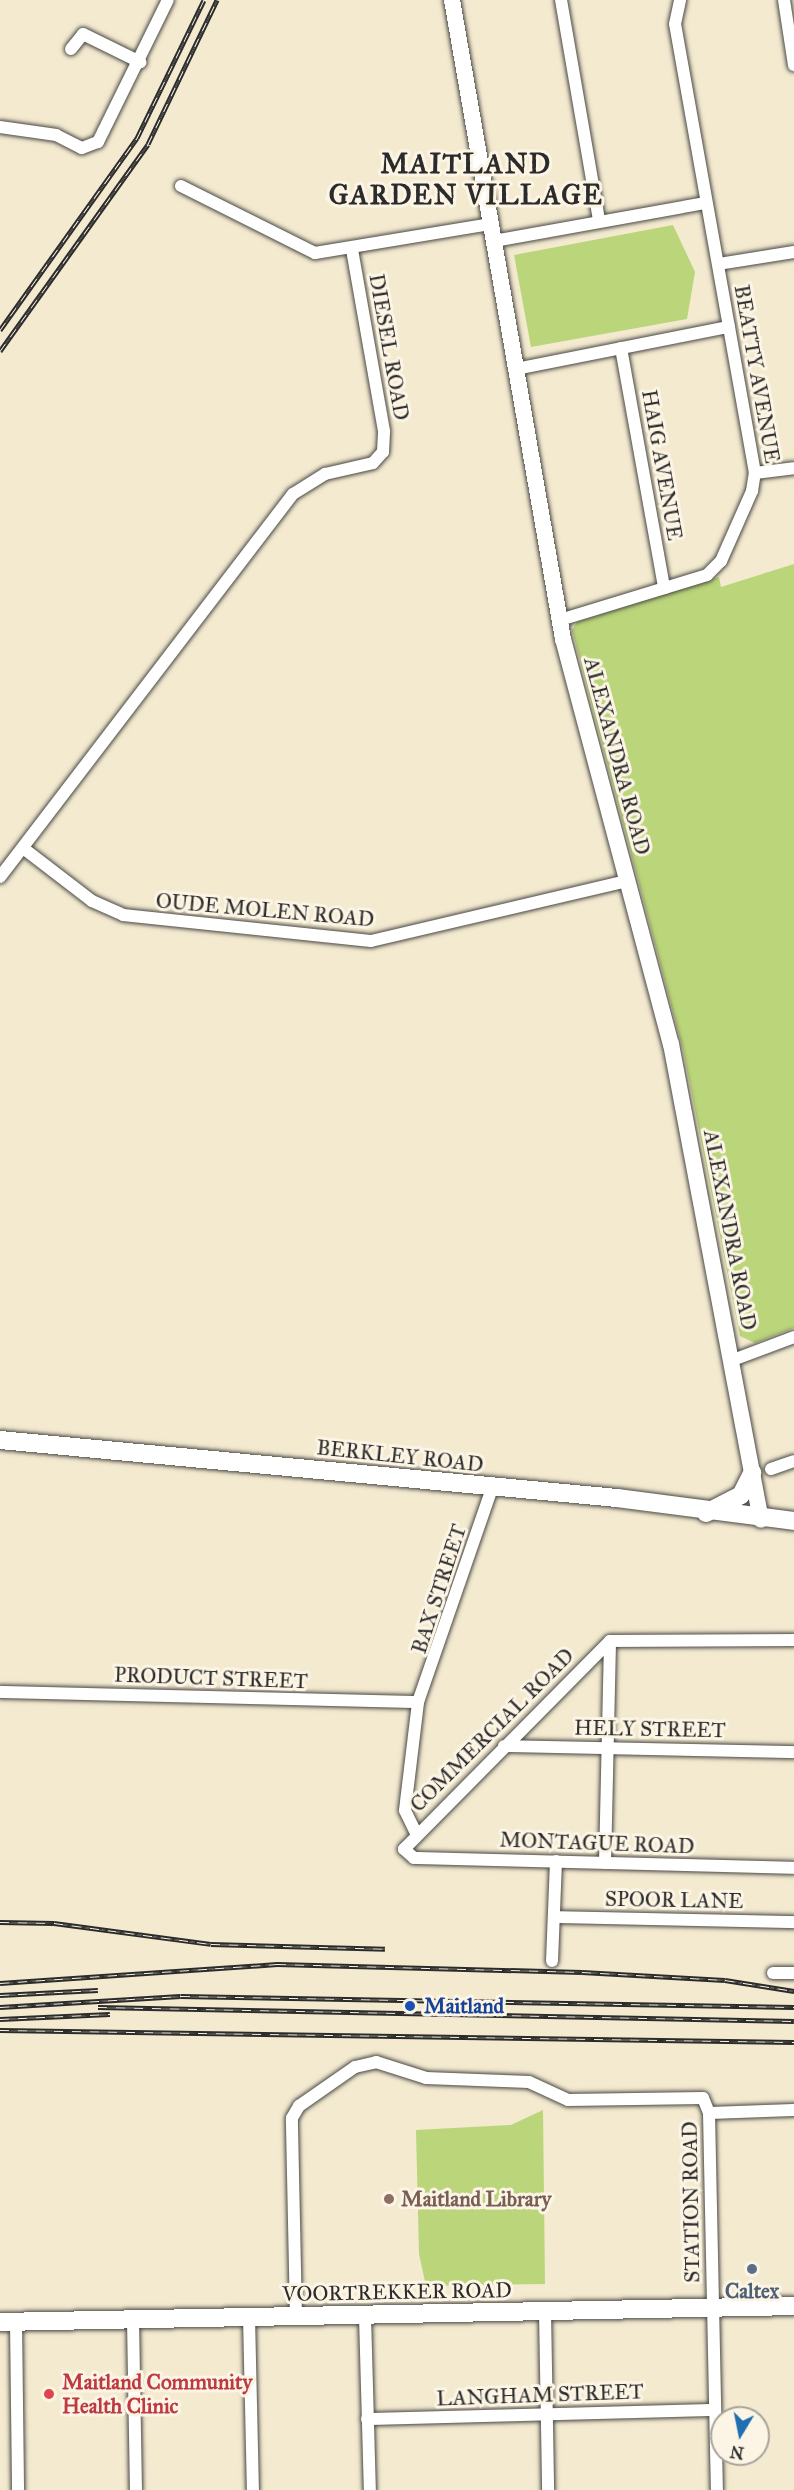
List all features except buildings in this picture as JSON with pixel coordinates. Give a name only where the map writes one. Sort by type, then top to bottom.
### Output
[{"type":"main road","name":"BERKLEY ROAD","points":[[0,1440],[492,1488],[618,1498],[706,1513],[760,1520],[794,1521]]},
{"type":"main road","points":[[706,1513],[741,1496],[752,1473]]},
{"type":"main road","name":"VOORTREKKER ROAD","points":[[8,2322],[794,2306]]},
{"type":"street","points":[[0,127],[42,131],[92,147],[140,62],[168,0]]},
{"type":"street","name":"ALEXANDRA ROAD","points":[[452,0],[560,620],[671,1044],[733,1360],[760,1520]]},
{"type":"street","points":[[561,0],[599,221]]},
{"type":"street","name":"BEATTY AVENUE","points":[[560,620],[716,570],[749,504],[755,473],[675,24],[680,0]]},
{"type":"street","points":[[784,0],[793,58]]},
{"type":"street","points":[[71,49],[83,34],[140,62]]},
{"type":"street","points":[[181,186],[302,249],[352,249],[490,224]]},
{"type":"street","points":[[494,241],[706,203]]},
{"type":"street","name":"DIESEL ROAD","points":[[22,848],[293,494],[325,474],[360,469],[383,452],[384,431],[352,249]]},
{"type":"street","name":"BEATTY AVENUE","points":[[719,264],[794,252]]},
{"type":"street","points":[[516,369],[729,327]]},
{"type":"street","name":"HAIG AVENUE","points":[[621,348],[664,588]]},
{"type":"street","points":[[755,473],[794,468]]},
{"type":"street","points":[[0,877],[22,848]]},
{"type":"street","name":"OUDE MOLEN ROAD","points":[[22,848],[92,901],[123,915],[371,941],[627,881]]},
{"type":"street","points":[[733,1360],[794,1338]]},
{"type":"street","points":[[771,1469],[794,1461]]},
{"type":"street","name":"BAX STREET","points":[[416,1833],[405,1809],[419,1701],[492,1488]]},
{"type":"street","points":[[606,1863],[610,1641],[794,1640]]},
{"type":"street","name":"COMMERCIAL ROAD","points":[[404,1849],[416,1833],[610,1641]]},
{"type":"street","name":"PRODUCT STREET","points":[[0,1692],[419,1701]]},
{"type":"street","name":"HELY STREET","points":[[504,1746],[794,1752]]},
{"type":"street","name":"MONTAGUE ROAD","points":[[404,1849],[414,1858],[794,1868]]},
{"type":"street","points":[[552,1961],[556,1862]]},
{"type":"street","name":"SPOOR LANE","points":[[554,1917],[794,1922]]},
{"type":"street","points":[[773,1973],[794,1973]]},
{"type":"street","name":"STATION ROAD","points":[[296,2317],[293,2115],[355,2067],[376,2062],[426,2078],[530,2082],[568,2100],[700,2097],[709,2113],[714,2406]]},
{"type":"street","points":[[709,2113],[794,2110]]},
{"type":"street","points":[[545,2311],[548,2490]]},
{"type":"street","points":[[365,2316],[370,2490]]},
{"type":"street","points":[[249,2317],[253,2490]]},
{"type":"street","points":[[133,2320],[136,2490]]},
{"type":"street","points":[[8,2322],[18,2490]]},
{"type":"street","name":"LANGHAM STREET","points":[[367,2419],[710,2410]]},
{"type":"street","name":"STATION ROAD","points":[[716,2466],[717,2490]]},
{"type":"green space","points":[[673,225],[695,272],[687,319],[531,347],[514,255]]},
{"type":"green space","points":[[794,564],[794,1328],[755,1343],[740,1336],[683,1050],[572,630],[577,622],[719,577],[721,587]]},
{"type":"green space","points":[[543,2110],[545,2284],[426,2286],[419,2254],[416,2130],[511,2125]]},
{"type":"railway","points":[[0,330],[137,138],[204,0]]},
{"type":"railway","points":[[0,351],[148,144],[217,0]]},
{"type":"railway","points":[[0,1922],[54,1923],[211,1944],[385,1949]]},
{"type":"railway","points":[[0,1983],[277,1964],[582,1972],[725,1980],[794,1991]]},
{"type":"railway","points":[[0,1995],[98,1990]]},
{"type":"railway","points":[[0,2007],[181,1996],[794,2007]]},
{"type":"railway","points":[[98,2007],[794,2021]]},
{"type":"railway","points":[[0,2019],[110,2014]]},
{"type":"railway","points":[[0,2030],[794,2042]]},
{"type":"place","name":"Maitland","points":[[410,2006]]},
{"type":"place","name":"Maitland Library","points":[[389,2199]]},
{"type":"place","name":"Caltex","points":[[752,2269]]},
{"type":"place","name":"Maitland Community Health Clinic","points":[[49,2394]]},
{"type":"district","name":"MAITLAND GARDEN VILLAGE","points":[[466,178]]}]
